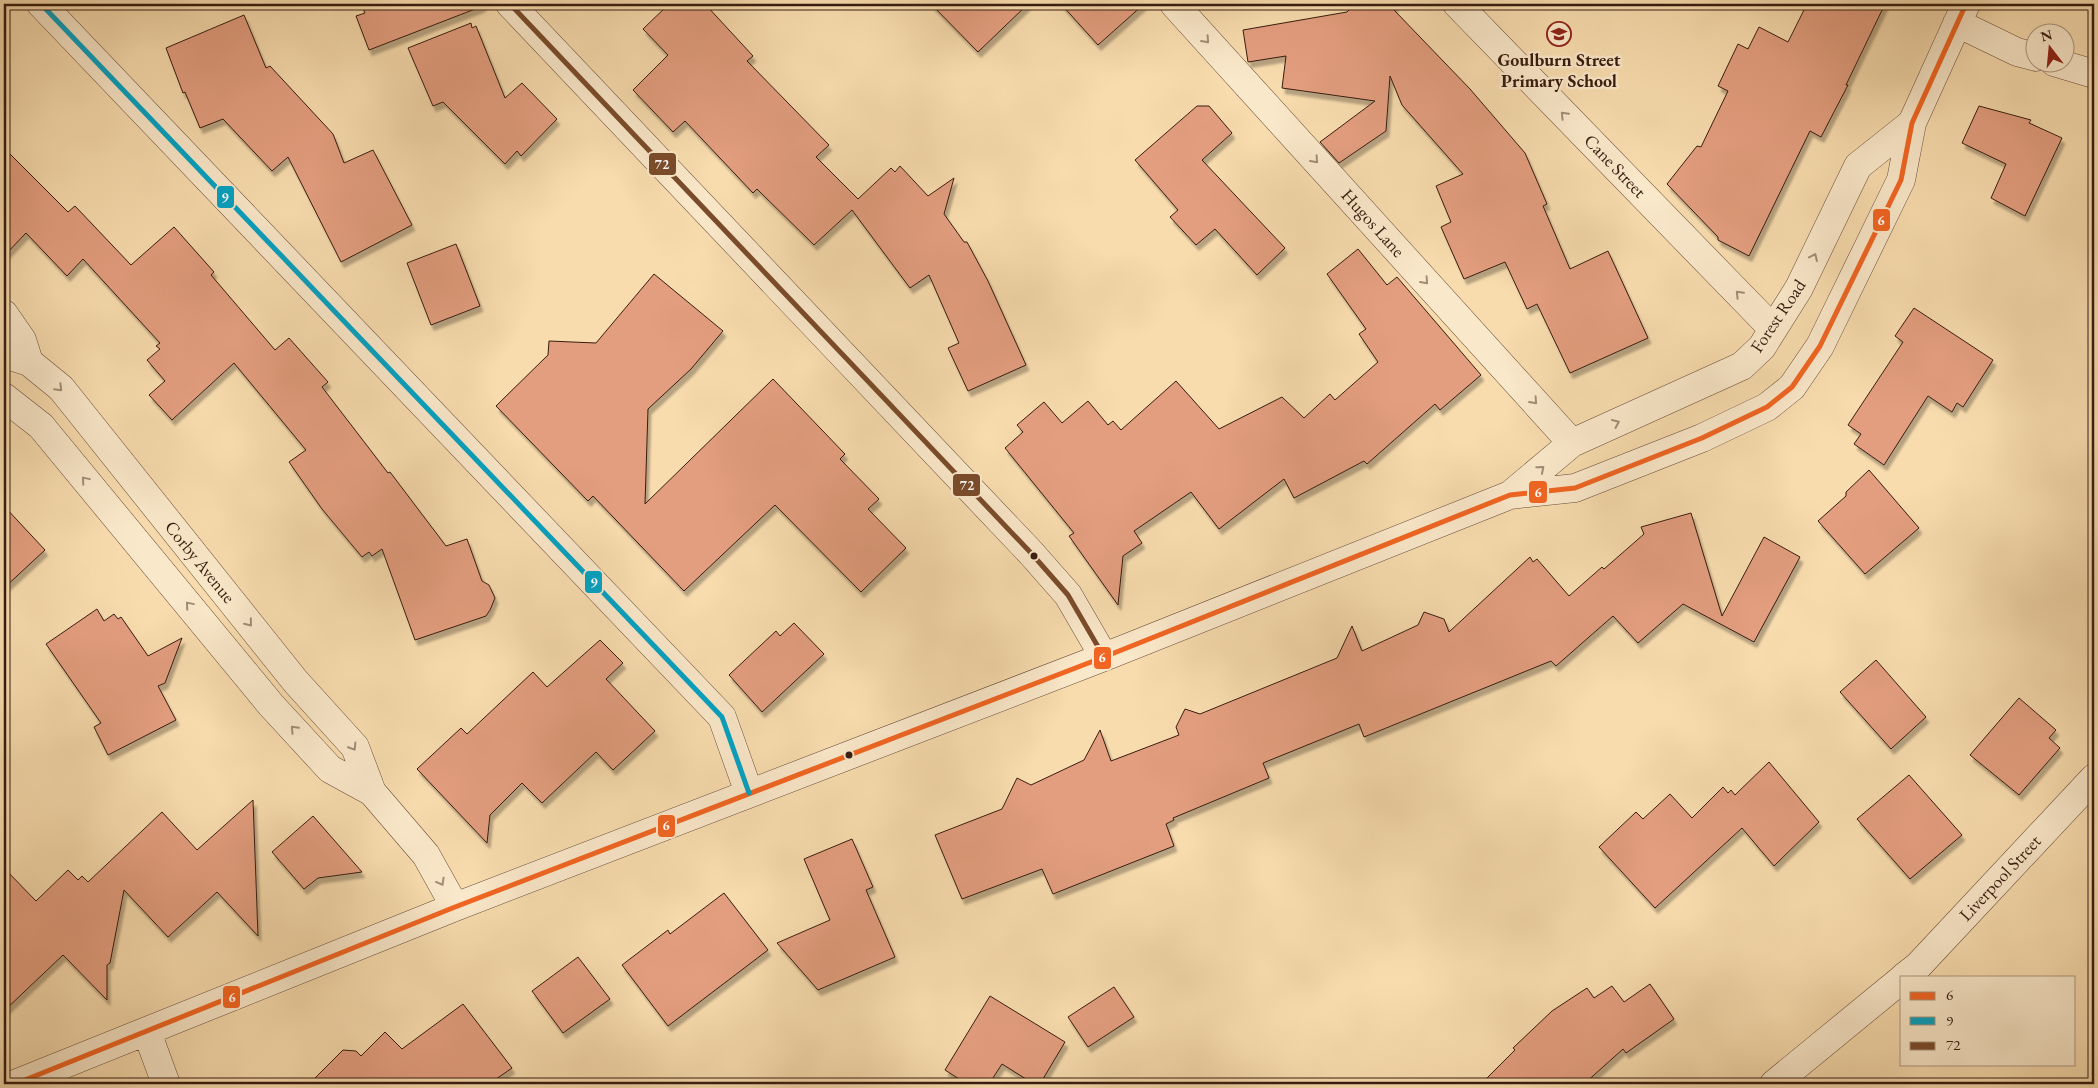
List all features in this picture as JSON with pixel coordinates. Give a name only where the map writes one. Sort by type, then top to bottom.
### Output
[{"type":"street","points":[[41,4],[722,716],[749,793]]},
{"type":"street","points":[[510,4],[1031,553],[1068,595],[1104,657]]},
{"type":"street","name":"Hugos Lane","points":[[1174,4],[1572,443]]},
{"type":"street","name":"Cane Street","points":[[1457,4],[1772,329]]},
{"type":"street","points":[[1961,13],[2017,52],[2026,54]]},
{"type":"street","name":"Forest Road","points":[[16,1084],[455,907],[1104,657],[1510,495],[1575,488],[1702,438],[1767,407],[1792,388],[1820,346],[1901,180],[1912,123],[1961,13]]},
{"type":"street","points":[[2076,69],[2094,74]]},
{"type":"street","name":"Forest Road","points":[[1510,495],[1572,443],[1742,366],[1762,347],[1799,288],[1858,166],[1912,123]]},
{"type":"street","points":[[4,314],[22,340],[29,362]]},
{"type":"street","name":"Corby Avenue","points":[[4,354],[29,362],[60,388],[296,682],[355,747],[372,792],[426,855],[455,907]]},
{"type":"street","name":"Corby Avenue","points":[[4,397],[40,426],[272,705],[330,769],[372,792]]},
{"type":"street","name":"Liverpool Street","points":[[1906,976],[1918,966],[2094,778]]},
{"type":"street","name":"Liverpool Street","points":[[1774,1084],[1900,980]]},
{"type":"street","points":[[147,1032],[166,1084]]},
{"type":"building","points":[[361,4],[482,4],[483,6],[369,50],[356,16],[365,13]]},
{"type":"building","points":[[669,4],[705,4],[753,56],[747,61],[829,145],[816,157],[858,199],[891,168],[895,172],[900,166],[928,196],[954,178],[944,214],[964,242],[967,242],[988,281],[1026,365],[968,391],[948,348],[959,343],[929,275],[910,288],[852,210],[814,245],[757,189],[753,193],[685,121],[673,132],[633,90],[668,55],[643,29]]},
{"type":"building","points":[[931,4],[1028,4],[978,52]]},
{"type":"building","points":[[1061,4],[1144,4],[1098,45]]},
{"type":"building","points":[[1355,4],[1395,4],[1394,10],[1470,89],[1525,153],[1547,204],[1543,206],[1570,269],[1608,251],[1648,338],[1570,373],[1537,304],[1527,309],[1505,262],[1464,279],[1441,227],[1451,222],[1436,186],[1463,174],[1402,105],[1390,76],[1386,131],[1339,163],[1320,142],[1375,101],[1282,88],[1286,56],[1248,62],[1243,30],[1347,12]]},
{"type":"building","points":[[1807,4],[1885,4],[1846,85],[1848,85],[1821,137],[1810,131],[1749,256],[1718,240],[1718,237],[1667,184],[1697,146],[1701,147],[1728,91],[1718,86],[1738,44],[1748,49],[1759,27],[1788,42]]},
{"type":"building","points":[[244,15],[266,68],[270,66],[333,134],[344,163],[373,150],[412,225],[341,262],[288,157],[272,171],[223,119],[200,128],[185,92],[183,93],[166,48]]},
{"type":"building","points":[[471,23],[472,28],[476,26],[505,98],[522,83],[557,119],[521,156],[517,151],[505,164],[443,102],[433,106],[408,48]]},
{"type":"building","points":[[1197,106],[1209,106],[1232,133],[1202,160],[1285,248],[1257,275],[1215,229],[1196,245],[1170,217],[1178,210],[1135,160]]},
{"type":"building","points":[[1979,106],[2031,120],[2029,123],[2062,138],[2025,216],[1991,198],[2006,164],[1962,143]]},
{"type":"building","points":[[4,148],[68,212],[75,206],[131,265],[174,227],[214,272],[211,275],[275,350],[289,338],[328,382],[322,387],[446,546],[467,539],[482,581],[489,585],[495,598],[486,616],[415,640],[382,549],[372,556],[369,552],[362,557],[322,509],[289,462],[306,450],[234,363],[172,420],[149,395],[165,381],[147,360],[160,349],[156,346],[160,343],[83,259],[67,276],[26,233],[4,256]]},
{"type":"building","points":[[456,244],[480,306],[431,325],[407,263]]},
{"type":"building","points":[[1358,249],[1387,285],[1397,277],[1481,375],[1440,410],[1435,404],[1367,464],[1364,461],[1294,498],[1284,479],[1219,529],[1191,492],[1134,531],[1142,543],[1123,556],[1118,605],[1069,536],[1074,533],[1005,448],[1023,432],[1017,425],[1044,402],[1062,423],[1088,401],[1108,425],[1113,421],[1121,430],[1176,381],[1219,429],[1282,397],[1304,418],[1330,394],[1335,400],[1378,362],[1359,334],[1366,329],[1327,274]]},
{"type":"building","points":[[654,274],[723,331],[691,369],[648,409],[645,504],[773,379],[845,454],[840,459],[879,499],[868,509],[906,548],[861,592],[775,505],[684,591],[593,496],[588,501],[496,406],[548,355],[549,341],[596,343]]},
{"type":"building","points":[[1914,308],[1993,360],[1963,407],[1957,403],[1952,412],[1928,396],[1884,465],[1854,444],[1861,434],[1848,425],[1903,342],[1895,336]]},
{"type":"building","points":[[1869,470],[1919,528],[1865,574],[1818,521],[1846,496],[1846,492]]},
{"type":"building","points":[[4,506],[45,550],[4,588]]},
{"type":"building","points":[[1691,513],[1722,616],[1764,537],[1800,557],[1754,642],[1683,604],[1638,643],[1613,616],[1556,666],[1551,661],[1364,737],[1359,724],[1263,763],[1269,778],[1173,818],[1174,820],[1166,824],[1174,846],[1053,894],[1042,869],[962,899],[935,835],[1002,809],[1017,778],[1031,785],[1084,760],[1100,730],[1111,761],[1179,735],[1176,727],[1185,709],[1200,714],[1337,658],[1352,626],[1362,651],[1418,625],[1424,612],[1444,619],[1449,632],[1530,557],[1533,562],[1537,559],[1569,596],[1644,534],[1641,527]]},
{"type":"building","points":[[97,609],[104,621],[114,614],[118,619],[121,617],[148,656],[182,638],[165,683],[158,686],[176,720],[108,755],[94,727],[101,723],[46,644]]},
{"type":"building","points":[[794,623],[824,654],[762,712],[729,675],[776,631],[780,636]]},
{"type":"building","points":[[600,640],[623,663],[606,679],[655,731],[613,770],[596,752],[542,803],[522,783],[490,815],[487,843],[417,769],[461,728],[467,734],[533,672],[547,687]]},
{"type":"building","points":[[1876,660],[1926,717],[1891,749],[1840,692]]},
{"type":"building","points":[[2019,698],[2056,730],[2049,738],[2060,748],[2019,795],[1970,755]]},
{"type":"building","points":[[1769,762],[1819,822],[1774,866],[1742,828],[1655,908],[1599,847],[1636,812],[1643,819],[1670,794],[1692,818],[1723,787],[1728,793],[1731,790],[1735,795]]},
{"type":"building","points":[[1909,775],[1962,835],[1910,879],[1857,819]]},
{"type":"building","points":[[253,800],[258,936],[217,892],[168,937],[124,890],[110,963],[107,965],[107,1000],[63,955],[4,1011],[4,868],[36,901],[68,870],[78,880],[82,876],[88,882],[162,812],[197,850]]},
{"type":"building","points":[[313,816],[362,872],[318,878],[304,889],[272,852]]},
{"type":"building","points":[[852,839],[873,887],[866,890],[895,957],[818,990],[777,943],[830,920],[804,859]]},
{"type":"building","points":[[724,893],[768,950],[668,1026],[622,965],[668,930],[670,934]]},
{"type":"building","points":[[578,957],[610,999],[563,1033],[532,991]]},
{"type":"building","points":[[1650,984],[1674,1019],[1626,1053],[1623,1049],[1584,1084],[1481,1084],[1515,1050],[1513,1048],[1552,1011],[1587,988],[1594,998],[1612,986],[1624,1002]]},
{"type":"building","points":[[1114,987],[1134,1017],[1088,1047],[1068,1017]]},
{"type":"building","points":[[990,996],[1065,1042],[1040,1084],[1034,1084],[1002,1064],[989,1084],[967,1084],[945,1070]]},
{"type":"building","points":[[463,1004],[512,1068],[489,1084],[309,1084],[343,1050],[356,1051],[361,1056],[385,1032],[402,1049]]},
{"type":"transit line","name":"9","points":[[41,4],[722,717],[749,793]]},
{"type":"transit line","name":"72","points":[[510,4],[1031,553],[1068,595],[1104,657]]},
{"type":"transit line","name":"6","points":[[15,1084],[455,907],[1104,657],[1510,495],[1575,488],[1702,438],[1767,407],[1792,387],[1820,346],[1901,180],[1912,123],[1966,4]]},
{"type":"place","name":"Goulburn Street Primary School","points":[[1559,34]]}]
